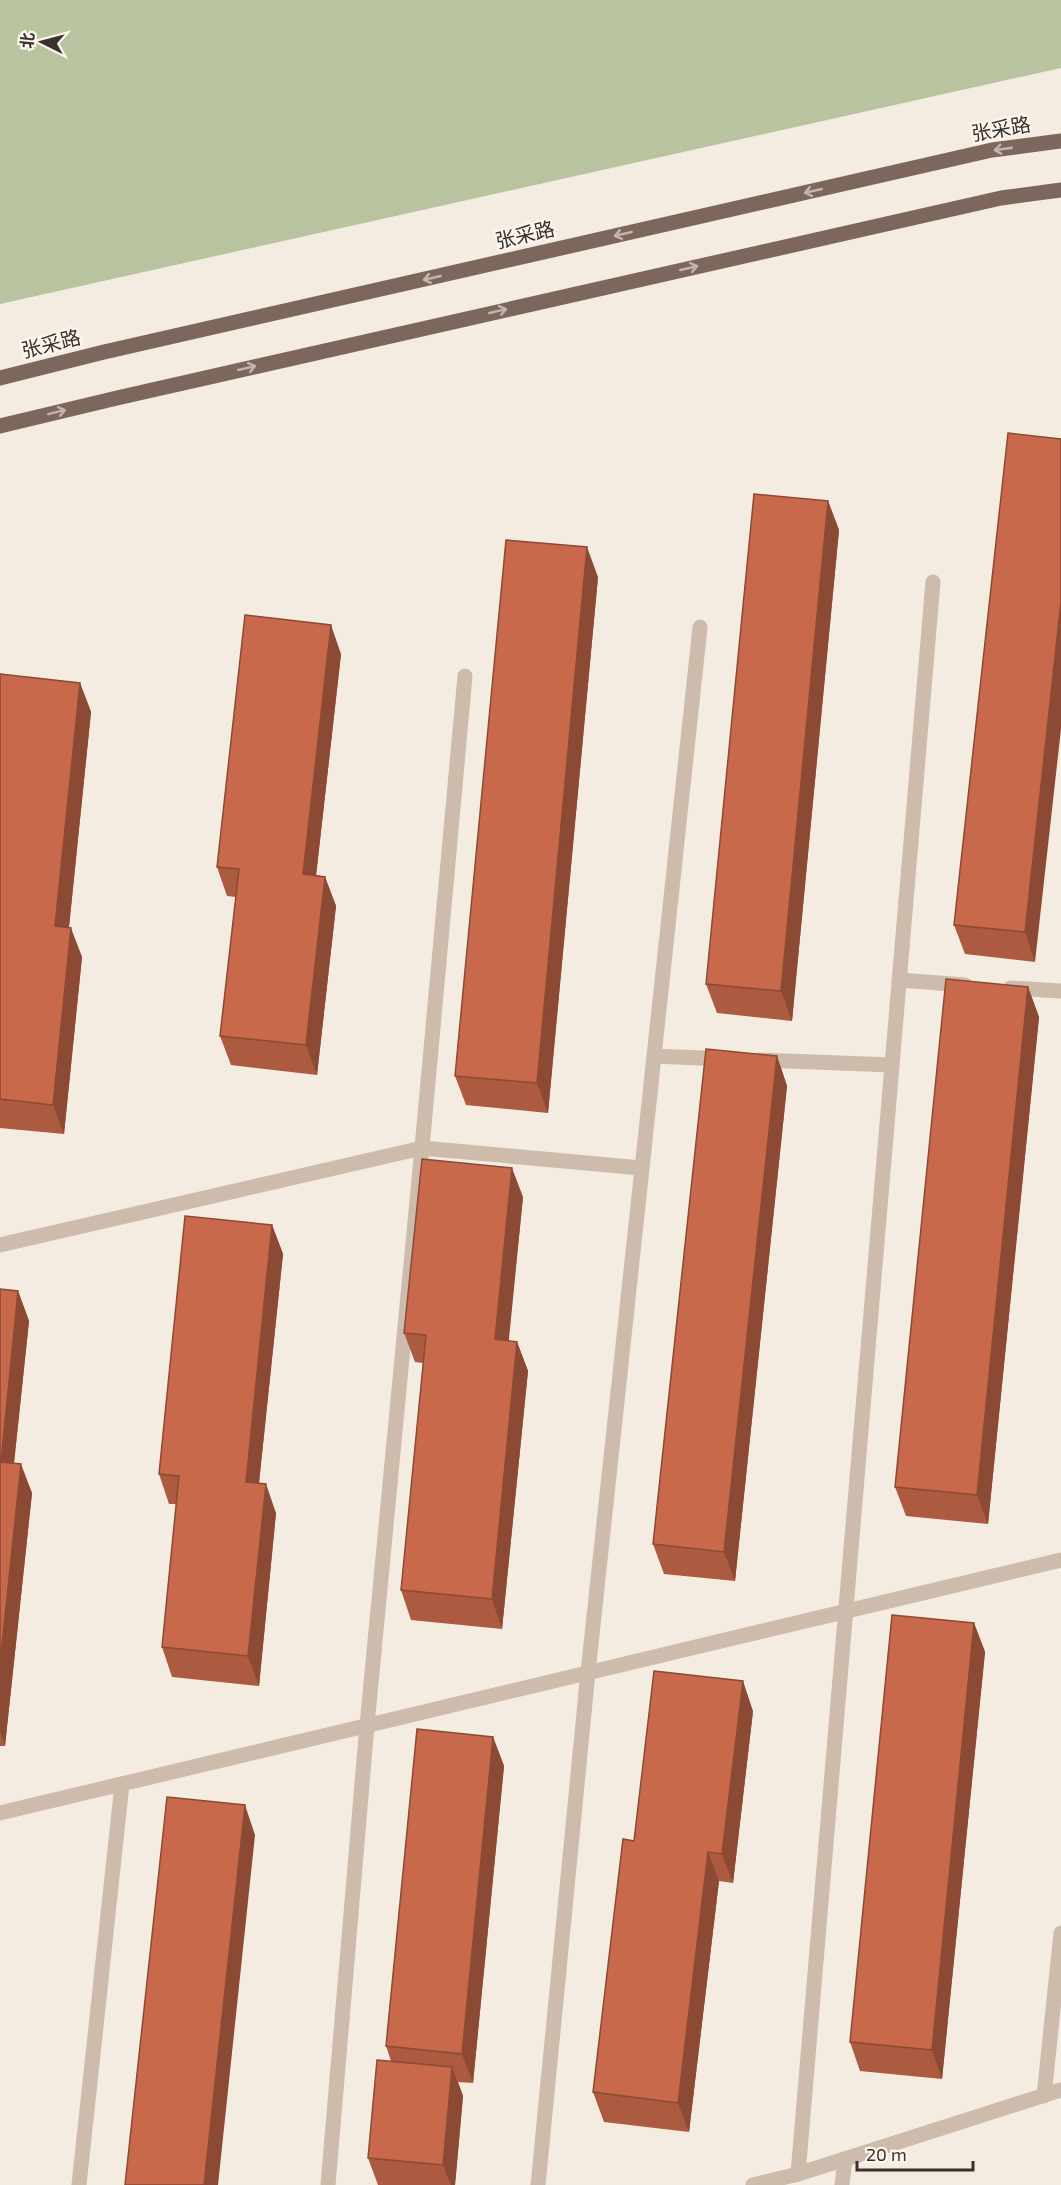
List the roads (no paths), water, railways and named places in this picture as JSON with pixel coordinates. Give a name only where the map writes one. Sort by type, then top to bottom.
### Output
[{"type":"main road","name":"张采路","points":[[0,378],[992,150],[1061,141]]},
{"type":"main road","points":[[0,426],[989,200],[1061,190]]},
{"type":"lane","points":[[798,2174],[933,582]]},
{"type":"lane","points":[[538,2185],[588,1672],[700,627]]},
{"type":"lane","points":[[328,2185],[367,1725],[465,676]]},
{"type":"lane","points":[[899,980],[1061,991]]},
{"type":"lane","points":[[654,1056],[892,1065]]},
{"type":"lane","points":[[0,1245],[422,1148],[641,1168]]},
{"type":"lane","points":[[0,1813],[1061,1560]]},
{"type":"lane","points":[[80,2185],[122,1784]]},
{"type":"lane","points":[[1044,2096],[1061,1933]]},
{"type":"lane","points":[[753,2185],[798,2174],[1061,2090]]},
{"type":"lane","points":[[842,2185],[845,2159]]}]
